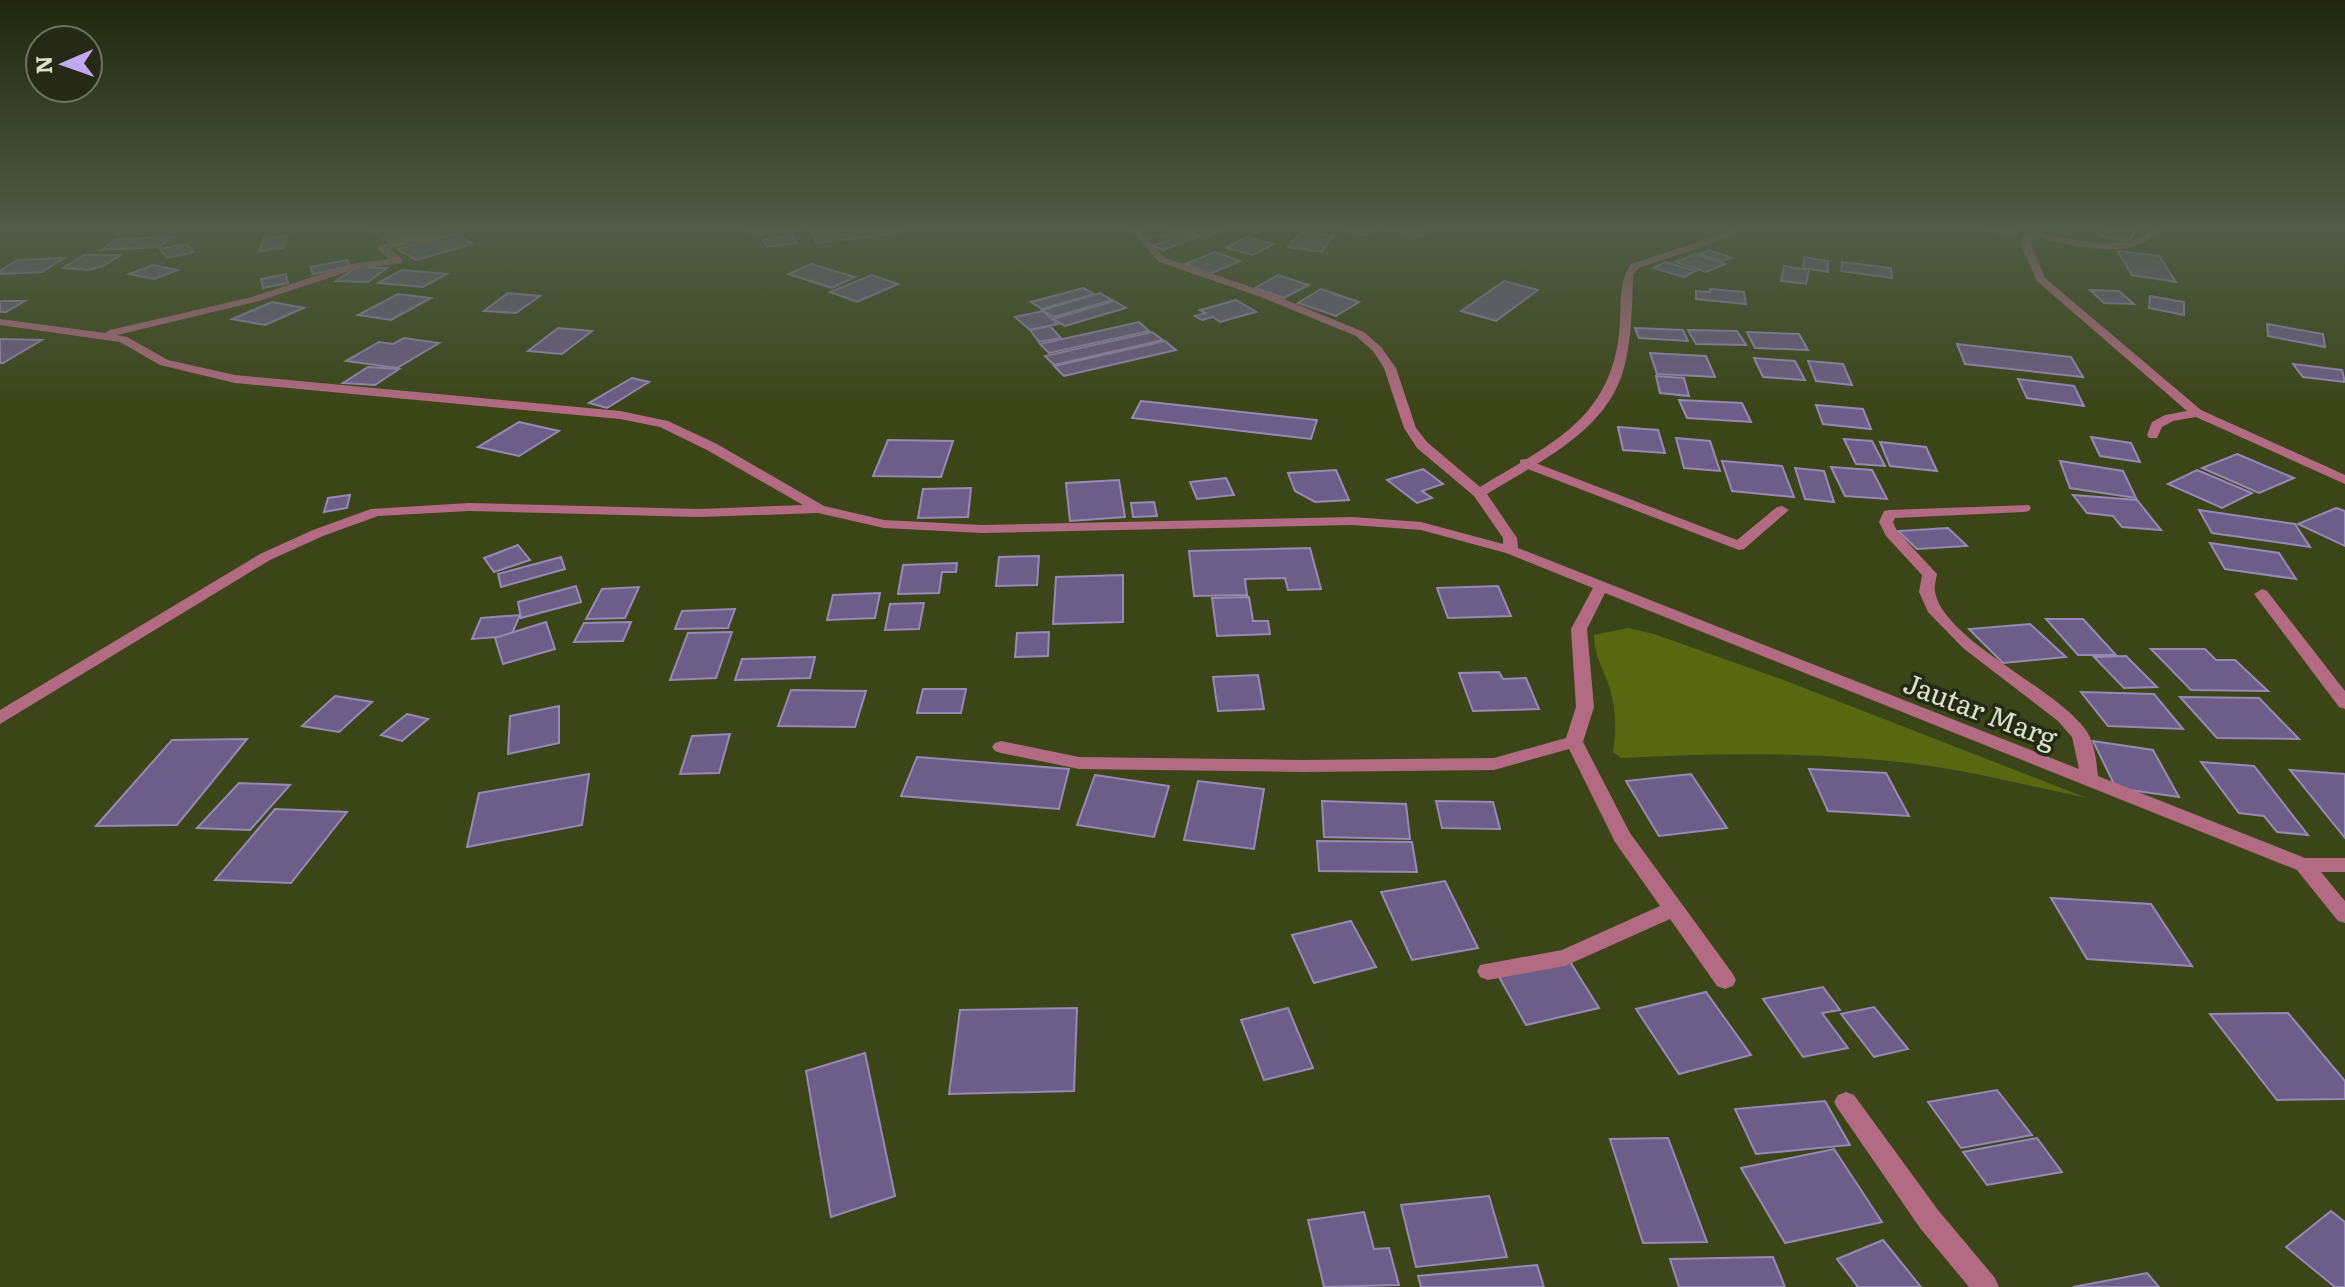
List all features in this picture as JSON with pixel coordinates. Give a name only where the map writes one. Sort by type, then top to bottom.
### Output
[{"type":"street","points":[[100,336],[255,299],[291,287]]},
{"type":"street","points":[[1242,287],[1360,334],[1377,349],[1390,368],[1410,428],[1416,437],[1479,493],[1510,538],[1511,550]]},
{"type":"street","points":[[1479,493],[1589,419],[1608,394],[1620,356],[1627,287]]},
{"type":"street","points":[[2050,287],[2197,413],[2345,480]]},
{"type":"street","points":[[0,322],[123,339],[164,363],[235,379],[620,415],[664,424],[819,509]]},
{"type":"street","points":[[2153,435],[2156,425],[2169,418],[2197,413]]},
{"type":"street","points":[[1525,463],[1739,546],[1782,510]]},
{"type":"street","points":[[0,718],[265,557],[376,512],[469,507],[699,513],[819,509]]},
{"type":"street","points":[[2024,508],[1889,514],[1886,522],[1891,533],[1930,574],[1927,592],[1930,603],[1974,652],[2054,706],[2080,735],[2090,779]]},
{"type":"street","name":"Jautar Marg","points":[[819,509],[884,524],[982,529],[1352,521],[1421,526],[1511,550],[2304,865],[2345,865]]},
{"type":"street","points":[[1601,587],[1579,629],[1585,707],[1574,742],[1622,837],[1725,980]]},
{"type":"street","points":[[2262,594],[2345,703]]},
{"type":"street","points":[[1001,747],[1079,763],[1494,764],[1574,742]]},
{"type":"street","points":[[2304,865],[2345,915]]},
{"type":"street","points":[[1488,971],[1565,958],[1672,909]]},
{"type":"street","points":[[1846,1102],[1929,1219],[1986,1287]]},
{"type":"green space","points":[[1628,628],[1654,634],[1781,679],[2087,798],[1955,770],[1872,759],[1747,754],[1621,758],[1613,752],[1614,709],[1594,635]]},
{"type":"building","points":[[842,287],[891,287],[857,302],[830,292]]},
{"type":"building","points":[[1257,287],[1305,287],[1284,298]]},
{"type":"building","points":[[1495,287],[1538,290],[1496,321],[1461,311]]},
{"type":"building","points":[[1083,288],[1094,294],[1042,309],[1031,302]]},
{"type":"building","points":[[1321,289],[1359,302],[1336,316],[1298,303]]},
{"type":"building","points":[[1710,289],[1744,292],[1746,304],[1696,299],[1696,291],[1710,292]]},
{"type":"building","points":[[2090,290],[2119,291],[2134,304],[2104,303]]},
{"type":"building","points":[[508,293],[540,296],[516,313],[484,311]]},
{"type":"building","points":[[1100,293],[1112,300],[1054,317],[1042,310]]},
{"type":"building","points":[[398,294],[431,298],[391,320],[358,315]]},
{"type":"building","points":[[2150,296],[2184,302],[2184,315],[2149,308]]},
{"type":"building","points":[[1236,300],[1256,312],[1220,322],[1213,317],[1202,320],[1195,316],[1206,313],[1200,310]]},
{"type":"building","points":[[0,301],[25,301],[6,312],[0,312]]},
{"type":"building","points":[[1114,301],[1126,308],[1065,326],[1053,319]]},
{"type":"building","points":[[272,302],[304,308],[265,325],[232,319]]},
{"type":"building","points":[[1043,311],[1058,324],[1030,330],[1015,317]]},
{"type":"building","points":[[1139,322],[1149,331],[1049,353],[1040,344]]},
{"type":"building","points":[[2267,324],[2323,334],[2325,347],[2268,336]]},
{"type":"building","points":[[1050,326],[1061,338],[1039,342],[1030,330]]},
{"type":"building","points":[[558,328],[592,331],[562,354],[528,351]]},
{"type":"building","points":[[1635,328],[1683,330],[1688,341],[1639,338]]},
{"type":"building","points":[[1688,330],[1737,331],[1746,345],[1696,344]]},
{"type":"building","points":[[1152,332],[1163,340],[1054,365],[1045,356]]},
{"type":"building","points":[[1747,332],[1799,334],[1808,350],[1755,348]]},
{"type":"building","points":[[404,338],[439,343],[397,368],[346,361],[379,342],[393,344]]},
{"type":"building","points":[[0,339],[42,340],[0,363]]},
{"type":"building","points":[[1165,341],[1176,350],[1064,376],[1054,366]]},
{"type":"building","points":[[1957,344],[2071,357],[2083,377],[1965,364]]},
{"type":"building","points":[[1650,353],[1706,356],[1715,377],[1657,374]]},
{"type":"building","points":[[1754,358],[1795,361],[1805,380],[1763,377]]},
{"type":"building","points":[[1808,361],[1843,364],[1852,385],[1816,381]]},
{"type":"building","points":[[2293,364],[2342,370],[2345,382],[2303,377]]},
{"type":"building","points":[[368,367],[399,369],[375,385],[343,383]]},
{"type":"building","points":[[1656,376],[1684,378],[1689,396],[1660,393]]},
{"type":"building","points":[[632,378],[649,382],[607,408],[589,403]]},
{"type":"building","points":[[2018,379],[2074,386],[2084,406],[2027,398]]},
{"type":"building","points":[[1679,400],[1742,403],[1751,422],[1687,418]]},
{"type":"building","points":[[1141,401],[1317,420],[1311,439],[1132,418]]},
{"type":"building","points":[[1816,405],[1863,409],[1871,429],[1823,424]]},
{"type":"building","points":[[519,422],[559,431],[519,456],[478,447]]},
{"type":"building","points":[[1618,427],[1658,430],[1665,453],[1623,450]]},
{"type":"building","points":[[2091,437],[2131,443],[2140,462],[2100,456]]},
{"type":"building","points":[[1676,438],[1710,441],[1720,471],[1684,468]]},
{"type":"building","points":[[1844,439],[1872,441],[1885,466],[1856,464]]},
{"type":"building","points":[[888,440],[953,441],[941,477],[873,476]]},
{"type":"building","points":[[1880,442],[1926,447],[1937,471],[1890,466]]},
{"type":"building","points":[[2237,454],[2294,478],[2259,493],[2202,468]]},
{"type":"building","points":[[1722,461],[1782,466],[1794,497],[1732,491]]},
{"type":"building","points":[[2060,461],[2123,471],[2136,498],[2070,488]]},
{"type":"building","points":[[1831,467],[1872,470],[1887,499],[1845,496]]},
{"type":"building","points":[[1795,468],[1824,471],[1834,502],[1805,499]]},
{"type":"building","points":[[1423,469],[1443,484],[1422,491],[1432,498],[1417,503],[1387,480]]},
{"type":"building","points":[[1336,470],[1349,500],[1315,502],[1295,491],[1288,473]]},
{"type":"building","points":[[2197,470],[2252,493],[2222,508],[2168,484]]},
{"type":"building","points":[[1226,478],[1234,495],[1197,499],[1190,482]]},
{"type":"building","points":[[1119,480],[1125,517],[1070,521],[1066,483]]},
{"type":"building","points":[[971,488],[968,517],[918,518],[923,489]]},
{"type":"building","points":[[350,495],[347,508],[324,512],[328,498]]},
{"type":"building","points":[[2073,495],[2137,500],[2161,530],[2122,527],[2113,516],[2087,513]]},
{"type":"building","points":[[1154,502],[1157,516],[1133,517],[1131,503]]},
{"type":"building","points":[[2336,508],[2345,511],[2345,546],[2298,524]]},
{"type":"building","points":[[2199,510],[2295,524],[2310,547],[2212,533]]},
{"type":"building","points":[[1948,528],[1967,546],[1917,549],[1898,531]]},
{"type":"building","points":[[2210,543],[2279,553],[2296,579],[2225,569]]},
{"type":"building","points":[[518,545],[530,560],[494,572],[484,558]]},
{"type":"building","points":[[1310,548],[1321,589],[1288,590],[1285,578],[1245,579],[1247,595],[1194,596],[1189,551]]},
{"type":"building","points":[[1039,556],[1037,585],[996,586],[999,557]]},
{"type":"building","points":[[561,557],[565,569],[501,587],[498,574]]},
{"type":"building","points":[[957,563],[956,572],[942,572],[939,593],[898,594],[903,565]]},
{"type":"building","points":[[1123,575],[1123,622],[1053,624],[1056,577]]},
{"type":"building","points":[[576,586],[581,602],[521,618],[518,602]]},
{"type":"building","points":[[1498,586],[1511,616],[1448,618],[1437,588]]},
{"type":"building","points":[[639,587],[625,618],[586,619],[602,589]]},
{"type":"building","points":[[880,593],[875,618],[827,620],[833,595]]},
{"type":"building","points":[[1249,597],[1253,621],[1268,621],[1270,634],[1217,636],[1212,598]]},
{"type":"building","points":[[924,603],[919,629],[885,630],[890,604]]},
{"type":"building","points":[[735,609],[728,628],[675,629],[682,611]]},
{"type":"building","points":[[520,615],[511,636],[472,639],[481,618]]},
{"type":"building","points":[[2046,619],[2083,619],[2116,655],[2078,655]]},
{"type":"building","points":[[546,622],[555,649],[503,664],[495,638]]},
{"type":"building","points":[[631,622],[623,641],[574,642],[584,623]]},
{"type":"building","points":[[2030,624],[2066,657],[2003,663],[1969,629]]},
{"type":"building","points":[[732,632],[716,678],[670,680],[688,633]]},
{"type":"building","points":[[1049,632],[1048,656],[1015,657],[1017,633]]},
{"type":"building","points":[[2151,649],[2205,649],[2216,660],[2235,660],[2268,691],[2191,690]]},
{"type":"building","points":[[2126,656],[2157,687],[2124,688],[2094,657]]},
{"type":"building","points":[[815,657],[810,678],[735,680],[742,659]]},
{"type":"building","points":[[1499,672],[1503,679],[1526,678],[1539,709],[1473,711],[1459,673]]},
{"type":"building","points":[[1258,675],[1264,709],[1218,711],[1213,677]]},
{"type":"building","points":[[923,689],[966,689],[961,713],[917,713]]},
{"type":"building","points":[[791,690],[866,691],[855,727],[778,726]]},
{"type":"building","points":[[2081,692],[2154,694],[2183,729],[2108,726]]},
{"type":"building","points":[[335,696],[372,702],[339,732],[302,726]]},
{"type":"building","points":[[2180,697],[2259,698],[2299,739],[2217,738]]},
{"type":"building","points":[[559,706],[559,743],[508,754],[510,716]]},
{"type":"building","points":[[407,714],[428,719],[402,741],[381,735]]},
{"type":"building","points":[[730,734],[719,773],[680,774],[692,736]]},
{"type":"building","points":[[247,739],[177,825],[96,826],[172,740]]},
{"type":"building","points":[[2093,741],[2153,750],[2179,797],[2116,788]]},
{"type":"building","points":[[917,757],[1069,769],[1059,809],[901,796]]},
{"type":"building","points":[[2201,762],[2254,766],[2308,835],[2277,832],[2264,816],[2239,813]]},
{"type":"building","points":[[1809,769],[1886,773],[1909,816],[1828,811]]},
{"type":"building","points":[[2290,770],[2345,774],[2345,838]]},
{"type":"building","points":[[589,774],[582,825],[467,847],[479,793]]},
{"type":"building","points":[[1691,774],[1727,828],[1659,836],[1626,781]]},
{"type":"building","points":[[1095,775],[1169,786],[1154,837],[1077,825]]},
{"type":"building","points":[[1198,781],[1264,789],[1254,849],[1184,840]]},
{"type":"building","points":[[239,783],[290,785],[250,830],[197,828]]},
{"type":"building","points":[[1322,801],[1406,804],[1410,839],[1324,837]]},
{"type":"building","points":[[1436,801],[1493,802],[1500,829],[1442,828]]},
{"type":"building","points":[[275,809],[347,812],[291,883],[215,880]]},
{"type":"building","points":[[1317,841],[1412,842],[1417,872],[1319,871]]},
{"type":"building","points":[[1445,881],[1478,948],[1412,960],[1381,892]]},
{"type":"building","points":[[2051,898],[2151,904],[2192,966],[2087,959]]},
{"type":"building","points":[[1351,921],[1376,967],[1314,983],[1292,935]]},
{"type":"building","points":[[1569,960],[1599,1008],[1526,1025],[1499,977]]},
{"type":"building","points":[[1823,987],[1840,1010],[1822,1013],[1848,1048],[1803,1057],[1763,999]]},
{"type":"building","points":[[1706,992],[1751,1055],[1679,1074],[1636,1009]]},
{"type":"building","points":[[1874,1007],[1908,1049],[1874,1057],[1841,1014]]},
{"type":"building","points":[[1077,1008],[1074,1091],[949,1094],[960,1010]]},
{"type":"building","points":[[1288,1008],[1313,1068],[1264,1080],[1241,1020]]},
{"type":"building","points":[[2288,1013],[2345,1081],[2345,1099],[2277,1100],[2210,1014]]},
{"type":"building","points":[[865,1053],[895,1196],[831,1217],[806,1071]]},
{"type":"building","points":[[1997,1090],[2032,1135],[1961,1148],[1928,1102]]},
{"type":"building","points":[[1825,1101],[1850,1145],[1756,1154],[1735,1109]]},
{"type":"building","points":[[1668,1138],[1707,1242],[1643,1243],[1610,1139]]},
{"type":"building","points":[[2037,1138],[2062,1172],[1987,1185],[1963,1152]]},
{"type":"building","points":[[1834,1149],[1882,1222],[1785,1243],[1741,1168]]},
{"type":"building","points":[[1489,1196],[1507,1257],[1416,1267],[1401,1205]]},
{"type":"building","points":[[2331,1211],[2345,1222],[2345,1287],[2335,1287],[2286,1247]]},
{"type":"building","points":[[1364,1212],[1374,1249],[1389,1248],[1399,1285],[1324,1287],[1308,1220]]},
{"type":"building","points":[[1883,1240],[1921,1287],[1858,1287],[1837,1259]]},
{"type":"building","points":[[1773,1257],[1785,1287],[1679,1287],[1670,1259]]},
{"type":"building","points":[[1537,1265],[1544,1287],[1421,1287],[1418,1276]]},
{"type":"building","points":[[2147,1273],[2159,1287],[2073,1287]]}]
